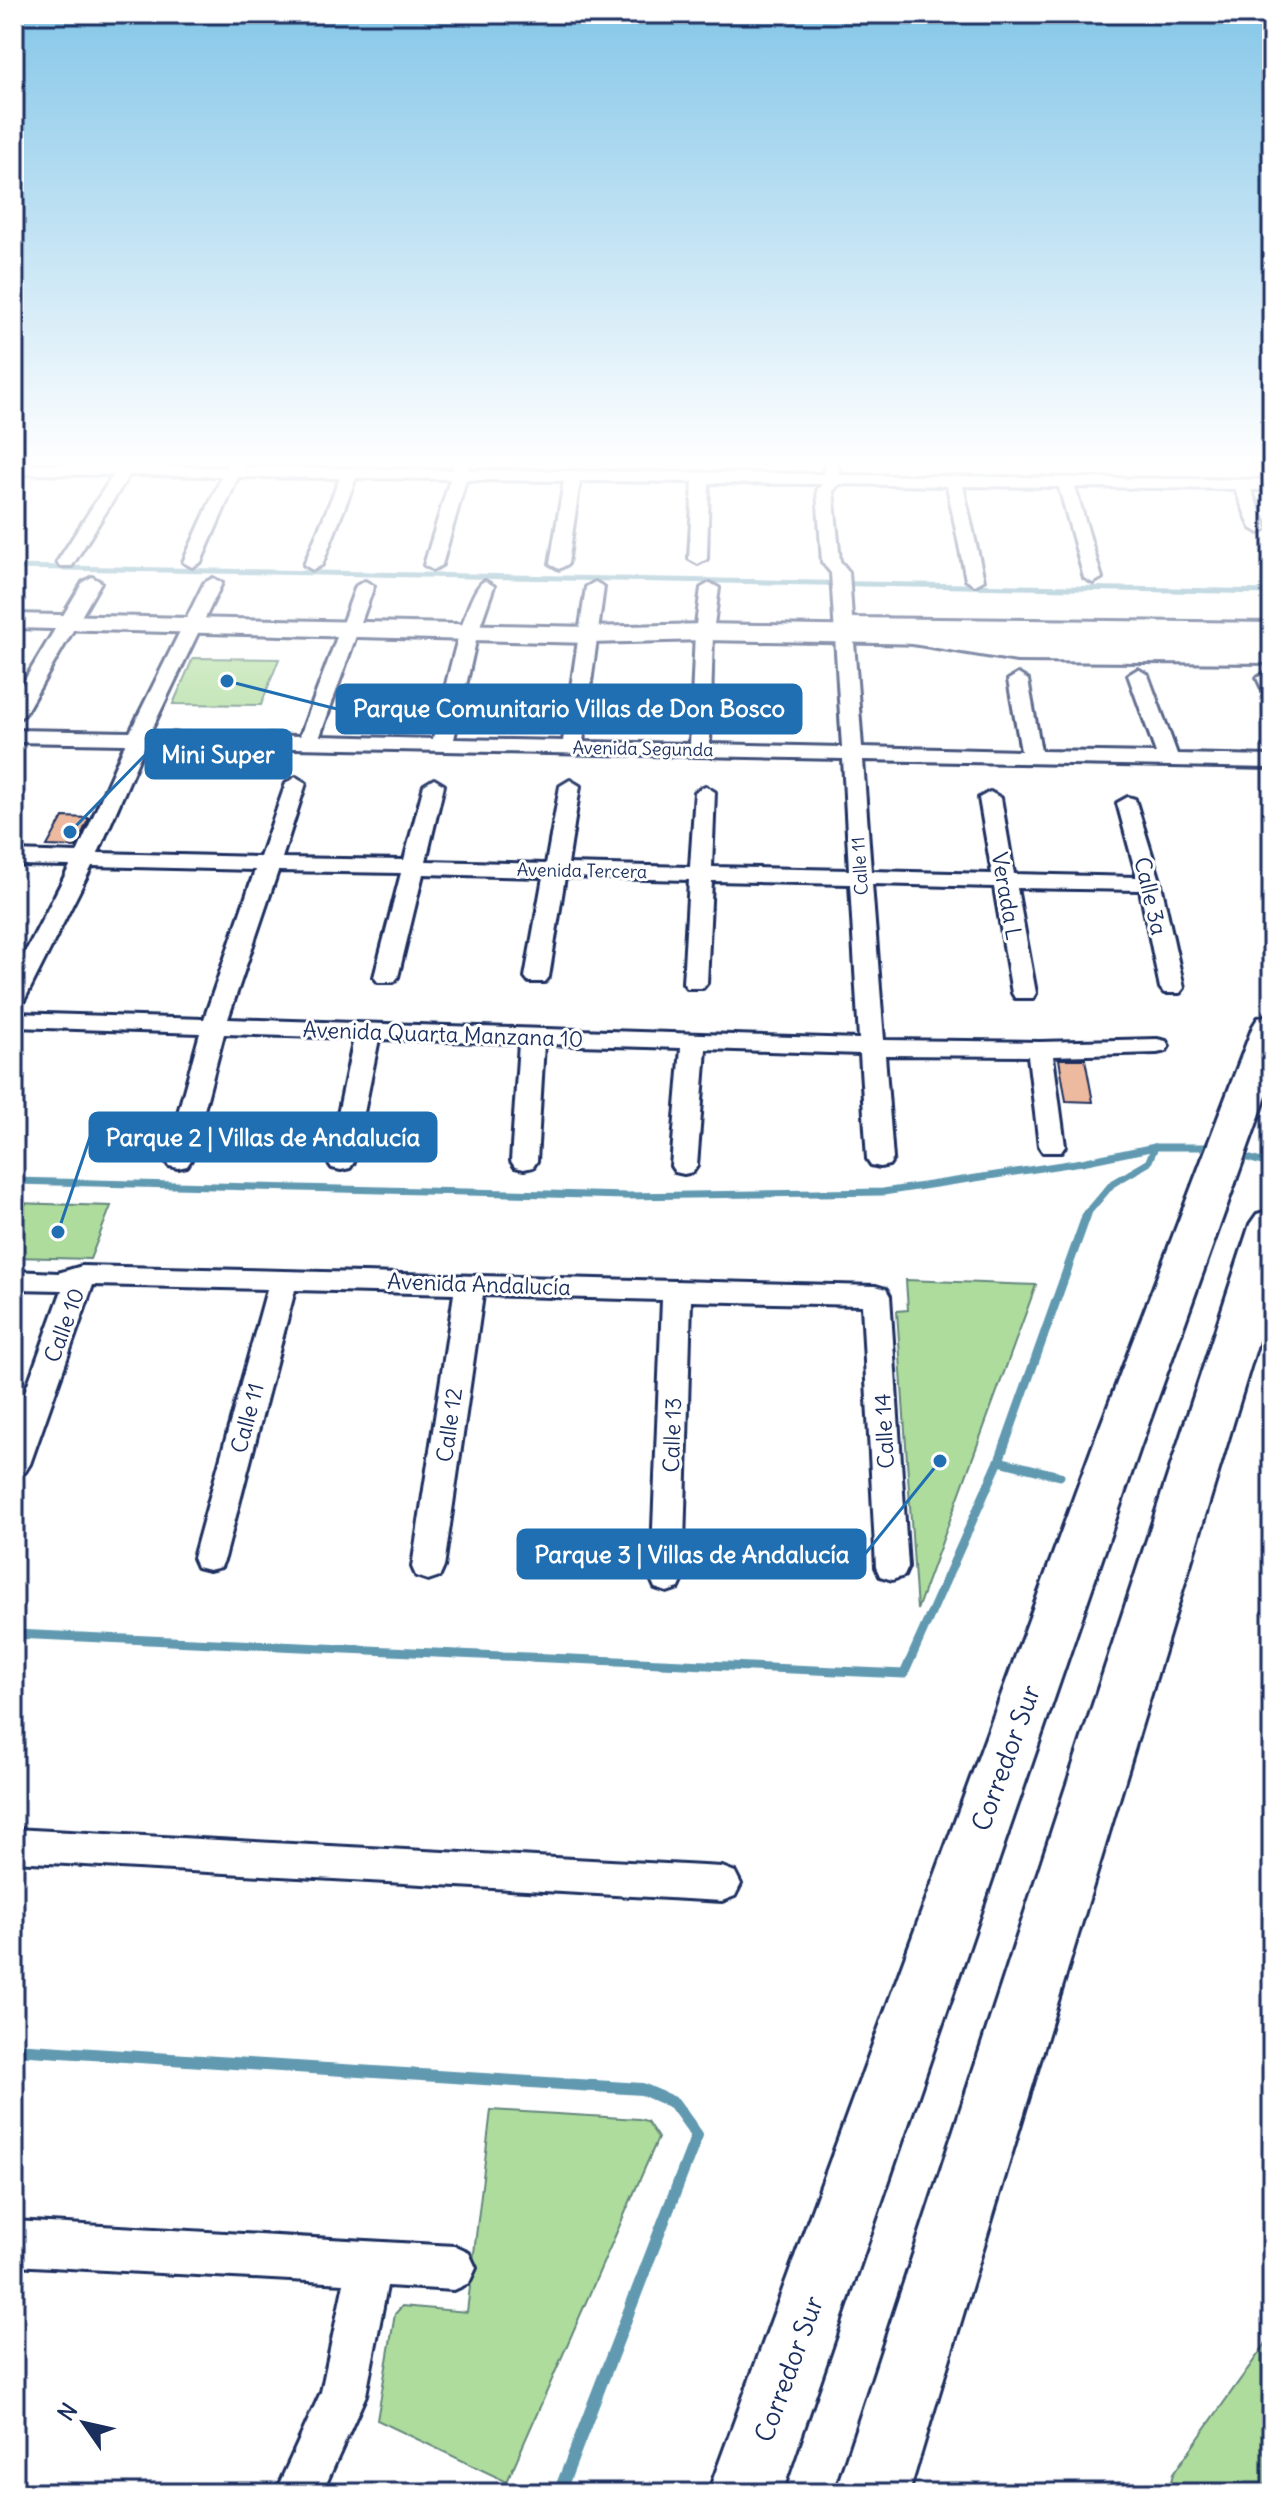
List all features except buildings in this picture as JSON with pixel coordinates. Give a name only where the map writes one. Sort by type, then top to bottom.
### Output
[{"type":"highway","points":[[910,636],[1017,652],[1270,674]]},
{"type":"highway","name":"Corredor Sur","points":[[745,2493],[1110,1463],[1272,1026]]},
{"type":"highway","points":[[872,2493],[1272,1224]]},
{"type":"street","name":"Calle 11","points":[[839,578],[880,1159]]},
{"type":"street","points":[[14,715],[92,582]]},
{"type":"street","points":[[14,997],[85,859],[137,739],[213,583]]},
{"type":"street","points":[[308,742],[365,586]]},
{"type":"street","points":[[442,745],[469,632],[485,586]]},
{"type":"street","points":[[572,748],[595,587]]},
{"type":"street","points":[[700,750],[704,632],[710,588]]},
{"type":"street","points":[[14,621],[590,635],[844,629],[1272,629]]},
{"type":"street","points":[[844,629],[910,636],[1272,642]]},
{"type":"street","points":[[1138,675],[1169,760]]},
{"type":"street","points":[[1018,680],[1032,757]]},
{"type":"street","name":"Avenida Segunda","points":[[14,736],[1272,762]]},
{"type":"street","points":[[178,1160],[214,1026],[296,783]]},
{"type":"street","points":[[386,977],[434,785]]},
{"type":"street","points":[[537,977],[570,786]]},
{"type":"street","points":[[695,983],[705,792]]},
{"type":"street","name":"Verada L","points":[[990,798],[1024,993]]},
{"type":"street","name":"Calle 3a","points":[[1128,803],[1150,884],[1172,988]]},
{"type":"street","name":"Avenida Tercera","points":[[14,858],[1150,884]]},
{"type":"street","name":"Avenida Quarta Manzana 10","points":[[14,1020],[872,1047],[1040,1049],[1157,1046]]},
{"type":"street","points":[[341,1162],[368,1031]]},
{"type":"street","points":[[524,1161],[532,1037]]},
{"type":"street","points":[[684,1166],[694,1042]]},
{"type":"street","points":[[1040,1049],[1052,1146]]},
{"type":"street","name":"Avenida Andalucía","points":[[14,1266],[64,1268],[82,1275]]},
{"type":"street","name":"Avenida Andalucía","points":[[14,1280],[58,1282],[82,1275],[284,1278],[876,1296]]},
{"type":"street","name":"Calle 10","points":[[14,1464],[82,1275]]},
{"type":"street","name":"Calle 11","points":[[209,1558],[284,1278]]},
{"type":"street","name":"Calle 12","points":[[428,1567],[470,1283]]},
{"type":"street","name":"Calle 13","points":[[667,1579],[677,1290]]},
{"type":"street","name":"Calle 14","points":[[876,1296],[892,1567]]},
{"type":"street","points":[[14,1845],[722,1884]]},
{"type":"street","points":[[14,2243],[454,2268]]},
{"type":"street","points":[[298,2493],[343,2395],[370,2264]]},
{"type":"green space","points":[[193,658],[279,659],[261,705],[173,704]]},
{"type":"green space","points":[[14,1203],[111,1206],[90,1259],[14,1257]]},
{"type":"green space","points":[[906,1280],[1036,1285],[917,1610],[897,1311],[908,1310]]},
{"type":"green space","points":[[491,2110],[639,2119],[647,2121],[658,2138],[507,2482],[377,2420],[395,2314],[402,2306],[467,2312]]},
{"type":"green space","points":[[1272,2335],[1272,2493],[1168,2493],[1173,2474]]},
{"type":"waterway","points":[[567,578],[1272,592]]},
{"type":"waterway","points":[[14,1181],[627,1196],[883,1192],[1082,1162],[1155,1147]]},
{"type":"waterway","points":[[1085,1216],[1112,1184],[1148,1163],[1155,1147]]},
{"type":"waterway","points":[[1155,1147],[1204,1147]]},
{"type":"waterway","points":[[1237,1155],[1272,1165]]},
{"type":"waterway","points":[[999,1461],[1087,1214]]},
{"type":"waterway","points":[[14,1634],[904,1674],[999,1461]]},
{"type":"waterway","points":[[999,1461],[1060,1476]]},
{"type":"waterway","points":[[14,2049],[642,2089],[674,2103],[697,2135],[559,2493]]},
{"type":"place","name":"Parque Comunitario Villas de Don Bosco","points":[[227,681]]},
{"type":"place","name":"Mini Super","points":[[70,832]]},
{"type":"place","name":"Parque 2 | Villas de Andalucía","points":[[58,1232]]},
{"type":"place","name":"Parque 3 | Villas de Andalucía","points":[[940,1461]]}]
